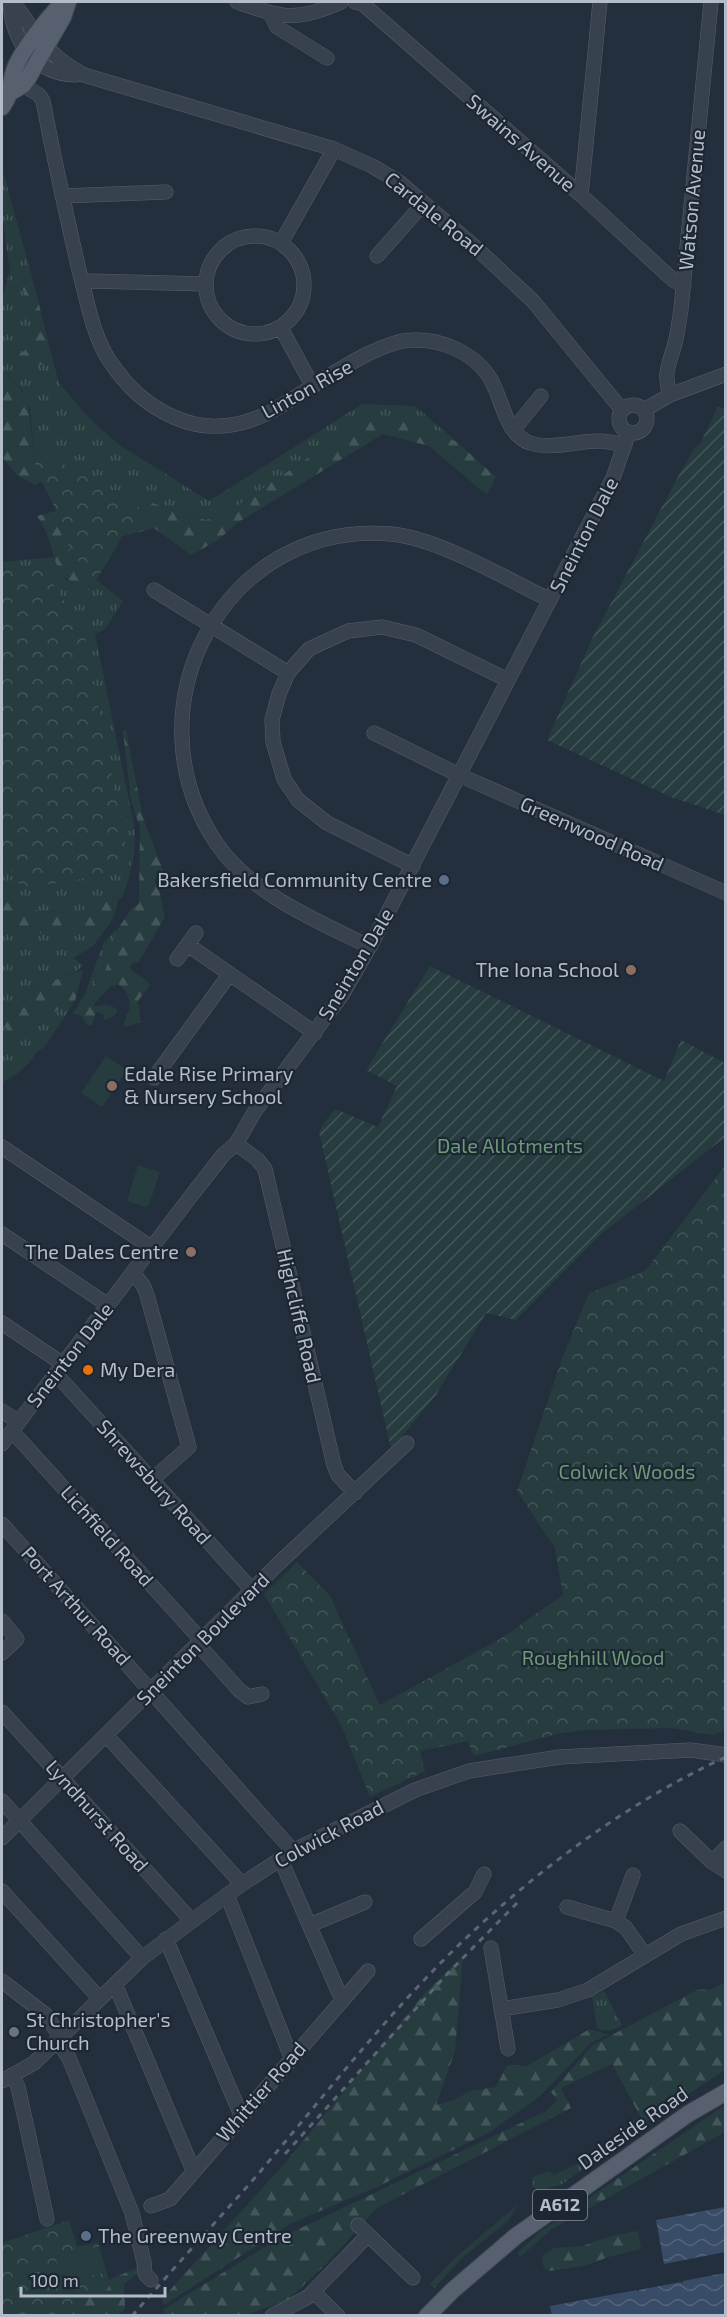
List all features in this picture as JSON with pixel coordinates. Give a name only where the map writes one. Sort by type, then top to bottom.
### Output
[{"type":"main road","points":[[2,107],[17,88],[15,70],[63,17],[66,2]]},
{"type":"main road","points":[[36,49],[51,14],[66,2]]},
{"type":"main road","name":"Daleside Road","points":[[427,2316],[453,2290],[516,2236],[688,2114],[726,2092]]},
{"type":"street","points":[[11,2],[23,13],[36,49]]},
{"type":"street","points":[[11,2],[11,16],[36,49]]},
{"type":"street","points":[[237,2],[286,17],[303,15],[341,2]]},
{"type":"street","name":"Swains Avenue","points":[[356,2],[363,4],[673,280],[684,286]]},
{"type":"street","points":[[580,195],[600,2]]},
{"type":"street","name":"Watson Avenue","points":[[670,396],[666,371],[677,338],[684,286],[711,2]]},
{"type":"street","points":[[23,13],[38,16],[51,14]]},
{"type":"street","points":[[270,13],[277,27],[327,58]]},
{"type":"street","name":"Cardale Road","points":[[36,49],[84,75],[334,149],[399,182],[518,286],[622,410]]},
{"type":"street","name":"Linton Rise","points":[[17,88],[39,95],[43,101],[62,196],[92,324],[108,358],[130,387],[156,409],[191,424],[230,426],[271,412],[312,385],[389,345],[413,340],[460,349],[488,375],[507,419],[529,443],[542,445],[627,438]]},
{"type":"street","points":[[281,243],[334,149]]},
{"type":"street","points":[[62,196],[166,192]]},
{"type":"street","points":[[377,256],[424,203]]},
{"type":"street","points":[[243,237],[269,238],[281,243],[299,261],[304,273],[304,298],[299,310],[281,328],[269,333],[256,335],[230,328],[220,320],[207,297],[206,284],[213,260],[221,249],[243,237]]},
{"type":"street","points":[[83,283],[91,281],[206,284]]},
{"type":"street","points":[[281,328],[312,385]]},
{"type":"street","points":[[627,438],[619,415],[622,410],[630,405],[644,410],[670,396],[726,374]]},
{"type":"street","points":[[514,429],[541,396]]},
{"type":"street","name":"Sneinton Dale","points":[[2,1444],[224,1154],[236,1144],[255,1112],[342,995],[370,947],[613,478],[627,438],[645,426],[647,418],[644,410]]},
{"type":"street","points":[[370,947],[284,904],[248,877],[218,845],[194,804],[182,751],[181,709],[190,668],[210,626],[233,595],[267,566],[303,547],[338,537],[367,534],[393,534],[440,547],[550,600]]},
{"type":"street","points":[[154,590],[288,673]]},
{"type":"street","points":[[412,866],[327,822],[298,800],[284,779],[273,742],[272,720],[288,673],[309,650],[318,645],[348,631],[382,627],[416,635],[508,680]]},
{"type":"street","name":"Greenwood Road","points":[[374,733],[459,775],[726,893]]},
{"type":"street","points":[[177,959],[192,939],[229,975],[315,1033]]},
{"type":"street","points":[[157,1069],[229,975]]},
{"type":"street","name":"Highcliffe Road","points":[[236,1144],[257,1159],[265,1169],[334,1466],[338,1475],[356,1493]]},
{"type":"street","points":[[2,1147],[152,1248]]},
{"type":"street","points":[[2,1234],[108,1305]]},
{"type":"street","points":[[133,1273],[143,1285],[147,1295],[189,1447],[153,1479]]},
{"type":"street","name":"Shrewsbury Road","points":[[2,1323],[59,1369],[252,1590]]},
{"type":"street","name":"Lichfield Road","points":[[2,1411],[200,1642],[238,1690],[248,1697],[262,1694]]},
{"type":"street","name":"Sneinton Boulevard","points":[[2,1838],[252,1590],[407,1443]]},
{"type":"street","name":"Port Arthur Road","points":[[2,1524],[293,1851]]},
{"type":"street","points":[[2,1621],[17,1639],[2,1653]]},
{"type":"street","name":"Lyndhurst Road","points":[[2,1712],[191,1920]]},
{"type":"street","points":[[106,1736],[242,1884]]},
{"type":"street","name":"Colwick Road","points":[[7,2078],[33,2063],[58,2042],[142,1958],[226,1895],[280,1858],[415,1790],[477,1769],[524,1761],[580,1755],[691,1750],[726,1755]]},
{"type":"street","points":[[2,1801],[142,1958]]},
{"type":"street","points":[[683,1838],[726,1871]]},
{"type":"street","points":[[712,1862],[726,1848]]},
{"type":"street","points":[[280,1858],[342,2000]]},
{"type":"street","points":[[421,1939],[475,1892],[484,1874]]},
{"type":"street","points":[[616,1921],[627,1880]]},
{"type":"street","points":[[2,1891],[100,1999]]},
{"type":"street","points":[[226,1895],[291,2057]]},
{"type":"street","points":[[309,1925],[365,1902]]},
{"type":"street","points":[[573,1914],[616,1921],[626,1928],[645,1955]]},
{"type":"street","points":[[501,2009],[558,2000],[588,1990],[689,1930],[726,1918]]},
{"type":"street","points":[[166,1940],[241,2115]]},
{"type":"street","points":[[496,1955],[501,2009],[499,2035],[508,2049]]},
{"type":"street","name":"Whittier Road","points":[[151,2206],[170,2199],[368,1971]]},
{"type":"street","points":[[2,1981],[46,2015],[57,2032],[58,2042],[69,2058],[132,2213],[145,2274],[152,2280]]},
{"type":"street","points":[[115,1984],[193,2170]]},
{"type":"street","points":[[7,2078],[18,2087],[47,2219]]},
{"type":"street","points":[[272,2316],[314,2292],[363,2230],[413,2278]]},
{"type":"street","points":[[314,2292],[338,2316]]},
{"type":"green space","points":[[2,168],[33,280],[24,283],[23,291],[37,347],[10,356],[19,371],[53,361],[59,383],[89,418],[118,444],[209,501],[362,404],[415,406],[457,442],[413,423],[349,430],[224,515],[207,520],[149,502],[131,489],[113,491],[42,454],[34,455],[30,409],[23,391],[2,368],[2,298],[10,271],[2,214]]},
{"type":"green space","points":[[33,280],[53,361],[19,372],[10,356],[37,347],[23,291],[23,283]]},
{"type":"green space","points":[[2,368],[27,397],[34,455],[44,480],[35,485],[17,475],[2,457]]},
{"type":"green space","points":[[718,407],[726,408],[725,815],[671,797],[547,740],[592,639],[680,473],[695,447],[700,444]]},
{"type":"green space","points":[[376,417],[413,423],[457,442],[496,477],[487,495],[429,446],[383,434],[237,523],[218,540],[191,555],[154,528],[139,507],[113,491],[131,489],[149,502],[206,520],[224,515],[349,430]]},
{"type":"green space","points":[[42,454],[82,473],[139,507],[154,528],[123,536],[90,590],[36,470],[34,455]]},
{"type":"green space","points":[[56,511],[71,552],[80,564],[90,590],[75,584],[59,569],[49,539],[37,516]]},
{"type":"green space","points":[[53,557],[66,580],[90,590],[97,580],[123,601],[105,629],[95,634],[134,825],[135,844],[122,898],[74,913],[41,911],[2,901],[2,855],[22,888],[129,863],[84,631],[41,566],[2,570],[2,562]]},
{"type":"green space","points":[[41,566],[84,631],[129,863],[101,876],[22,888],[2,855],[2,570]]},
{"type":"green space","points":[[126,730],[143,818],[164,872],[154,880],[165,917],[138,963],[133,962],[130,968],[150,985],[138,1001],[141,1022],[126,1027],[123,1025],[130,1003],[127,993],[118,984],[110,987],[94,1004],[95,1007],[112,1006],[117,1010],[116,1014],[105,1020],[103,1014],[96,1012],[92,1025],[87,1025],[82,1016],[73,1013],[85,994],[106,969],[117,930],[133,907],[139,904],[140,828],[131,800],[123,731]]},
{"type":"green space","points":[[118,898],[114,915],[105,930],[39,933],[13,929],[2,924],[2,901],[41,911],[74,913]]},
{"type":"green space","points":[[2,924],[14,929],[39,933],[105,930],[93,946],[73,958],[83,965],[76,972],[20,993],[2,1013]]},
{"type":"green space","points":[[117,930],[106,969],[85,994],[103,944]]},
{"type":"green space","name":"Dale Allotments","points":[[430,966],[664,1081],[681,1040],[725,1063],[725,1137],[600,1235],[516,1320],[486,1313],[436,1395],[391,1449],[319,1132],[335,1109],[378,1127],[397,1086],[366,1070]]},
{"type":"green space","points":[[83,970],[75,1001],[35,1022],[27,1035],[15,1044],[2,1042],[7,1029],[2,1025],[2,1013],[20,993]]},
{"type":"green space","points":[[75,1001],[44,1048],[21,1070],[2,1082],[2,1025],[7,1029],[27,1035],[35,1022]]},
{"type":"green space","points":[[106,1056],[127,1070],[102,1107],[81,1093]]},
{"type":"green space","points":[[138,1165],[160,1172],[149,1205],[146,1207],[127,1201]]},
{"type":"green space","points":[[725,1166],[725,1730],[713,1735],[671,1728],[582,1730],[557,1734],[474,1756],[468,1741],[420,1751],[425,1771],[370,1797],[342,1727],[264,1594],[297,1562],[330,1596],[380,1705],[500,1639],[563,1595],[555,1548],[517,1491],[563,1356],[589,1293],[645,1271]]},
{"type":"green space","points":[[463,1956],[455,2051],[436,2105],[454,2100],[470,2091],[496,2087],[507,2065],[527,2066],[588,2030],[609,2034],[591,2043],[540,2096],[490,2132],[379,2186],[292,2223],[164,2305],[162,2299],[285,2163],[426,1992]]},
{"type":"green space","points":[[725,1982],[725,2070],[644,2123],[612,2064],[561,2088],[571,2108],[377,2208],[329,2261],[287,2301],[245,2315],[165,2315],[164,2309],[278,2239],[546,2111],[557,2100],[551,2092],[593,2045],[697,1990],[713,1989]]},
{"type":"green space","points":[[604,1991],[622,2025],[616,2029],[597,2028],[592,1997]]},
{"type":"green space","points":[[725,2105],[725,2132],[552,2229],[520,2257],[517,2253],[541,2231]]},
{"type":"green space","points":[[639,2117],[643,2126],[562,2184],[538,2191],[533,2187],[532,2177],[550,2171],[554,2175],[580,2162]]},
{"type":"green space","points":[[517,2205],[508,2221],[463,2257],[434,2288],[430,2284],[455,2258]]},
{"type":"green space","points":[[69,2220],[77,2247],[98,2242],[111,2288],[67,2306],[52,2315],[2,2315],[2,2243]]},
{"type":"green space","points":[[638,2231],[641,2249],[608,2257],[588,2265],[550,2271],[545,2269],[542,2263],[543,2255],[554,2248],[583,2246],[614,2235]]},
{"type":"green space","points":[[97,2247],[103,2273],[62,2283],[55,2256]]},
{"type":"green space","points":[[137,2268],[139,2272],[124,2284],[125,2309],[118,2315],[23,2316]]},
{"type":"water","points":[[725,2207],[725,2252],[664,2264],[656,2220]]},
{"type":"water","points":[[725,2273],[725,2315],[552,2315],[550,2306],[637,2290],[638,2292],[681,2282],[682,2284],[683,2281]]},
{"type":"railway","points":[[132,2316],[253,2180],[382,2026],[427,1977],[493,1913],[567,1853],[606,1825],[645,1800],[726,1757]]},
{"type":"railway","points":[[285,2154],[448,1973],[519,1901]]},
{"type":"place","name":"Bakersfield Community Centre","points":[[444,880]]},
{"type":"place","name":"The Iona School","points":[[631,970]]},
{"type":"place","name":"Edale Rise Primary & Nursery School","points":[[112,1086]]},
{"type":"place","name":"The Dales Centre","points":[[191,1252]]},
{"type":"place","name":"My Dera","points":[[88,1370]]},
{"type":"place","name":"St Christopher's Church","points":[[14,2032]]},
{"type":"place","name":"The Greenway Centre","points":[[86,2236]]},
{"type":"park label","name":"Colwick Woods","points":[[627,1472]]},
{"type":"park label","name":"Roughhill Wood","points":[[593,1658]]}]
